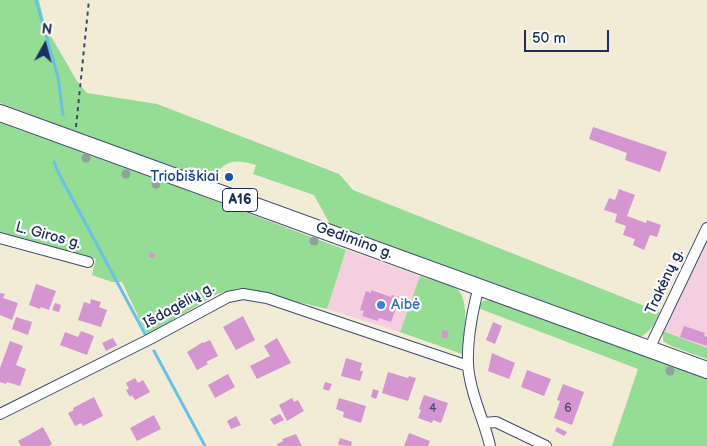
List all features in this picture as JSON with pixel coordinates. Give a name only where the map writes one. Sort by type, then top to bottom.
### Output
[{"type":"highway","name":"Gedimino g.","points":[[0,113],[707,370]]},
{"type":"street","name":"Trakėnų g.","points":[[649,349],[707,228]]},
{"type":"street","name":"L. Giros g.","points":[[0,238],[88,262]]},
{"type":"street","points":[[479,287],[472,311],[468,366],[470,379],[490,446]]},
{"type":"street","name":"Išdagėlių g.","points":[[0,414],[150,339],[228,297],[243,294],[267,298],[468,366]]},
{"type":"street","points":[[484,423],[496,422],[546,446]]},
{"type":"path","points":[[72,139],[76,130],[80,101],[89,0]]},
{"type":"shaded area","points":[[707,244],[707,348],[663,331]]},
{"type":"shaded area","points":[[346,250],[420,276],[400,332],[327,309]]},
{"type":"green space","points":[[0,0],[39,0],[45,26],[77,81],[87,93],[157,104],[339,174],[353,190],[660,312],[650,329],[640,337],[331,226],[314,195],[253,174],[256,165],[235,162],[224,165],[212,183],[0,103]]},
{"type":"green space","points":[[0,120],[346,250],[327,309],[240,288],[217,294],[147,335],[122,282],[112,282],[92,275],[96,259],[0,232]]},
{"type":"green space","points":[[420,276],[454,287],[461,295],[465,310],[462,354],[400,332]]},
{"type":"green space","points":[[493,299],[707,377],[707,446],[612,446],[638,369],[478,308],[483,301]]},
{"type":"green space","points":[[663,331],[707,348],[707,359],[671,346],[663,341]]},
{"type":"building","points":[[593,127],[667,152],[660,172],[625,160],[627,153],[589,139]]},
{"type":"building","points":[[619,189],[635,195],[627,216],[646,223],[647,220],[661,225],[657,237],[650,235],[644,250],[633,245],[635,239],[623,235],[626,226],[615,222],[617,214],[604,210],[609,198],[615,200]]},
{"type":"building","points":[[150,252],[155,254],[154,258],[149,257]]},
{"type":"building","points":[[36,284],[56,291],[49,310],[29,305]]},
{"type":"building","name":"Aibė","points":[[371,290],[391,297],[392,295],[399,297],[398,301],[401,302],[399,309],[396,308],[391,322],[379,318],[378,321],[362,316],[364,311],[360,310],[366,291],[371,293]]},
{"type":"building","points":[[0,293],[5,294],[3,298],[18,303],[12,320],[0,315]]},
{"type":"building","points":[[91,299],[101,302],[99,307],[107,310],[101,327],[78,320],[84,302],[90,304]]},
{"type":"building","points":[[55,303],[61,305],[59,312],[52,310]]},
{"type":"building","points":[[243,316],[255,340],[236,350],[223,327]]},
{"type":"building","points":[[16,317],[32,322],[28,335],[12,329]]},
{"type":"building","points":[[493,322],[502,326],[495,344],[486,340]]},
{"type":"building","points":[[684,326],[705,333],[707,346],[680,337]]},
{"type":"building","points":[[442,330],[448,331],[448,338],[442,338]]},
{"type":"building","points":[[81,331],[94,336],[87,355],[60,345],[65,332],[78,337]]},
{"type":"building","points":[[113,338],[117,345],[106,351],[102,343]]},
{"type":"building","points":[[277,338],[291,363],[257,379],[250,366],[270,356],[264,346]]},
{"type":"building","points":[[210,340],[218,356],[206,362],[208,364],[197,370],[187,352]]},
{"type":"building","points":[[10,341],[23,346],[16,365],[26,369],[20,386],[0,382],[0,368]]},
{"type":"building","points":[[492,353],[515,363],[509,379],[488,371]]},
{"type":"building","points":[[346,358],[362,363],[360,371],[363,371],[360,381],[341,376]]},
{"type":"building","points":[[527,370],[551,379],[544,396],[521,387]]},
{"type":"building","points":[[388,372],[408,378],[409,376],[416,378],[408,401],[382,393]]},
{"type":"building","points":[[228,374],[235,387],[215,398],[208,385]]},
{"type":"building","points":[[135,378],[138,383],[143,380],[150,392],[135,400],[132,395],[130,397],[126,390],[129,389],[126,383]]},
{"type":"building","points":[[325,382],[332,384],[329,391],[323,389]]},
{"type":"building","points":[[563,384],[584,392],[572,425],[554,418],[560,401],[557,400]]},
{"type":"building","points":[[373,389],[379,391],[376,399],[371,397]]},
{"type":"building","points":[[424,395],[448,403],[441,423],[433,420],[432,423],[418,418]]},
{"type":"building","points":[[94,397],[103,416],[83,426],[81,423],[75,426],[68,413],[74,410],[73,408]]},
{"type":"building","points":[[292,398],[294,402],[298,400],[304,411],[287,421],[279,405]]},
{"type":"building","points":[[339,398],[366,406],[361,423],[343,417],[344,412],[336,409]]},
{"type":"building","points":[[280,414],[284,420],[274,425],[270,419]]},
{"type":"building","points":[[154,415],[161,429],[137,441],[130,428]]},
{"type":"building","points":[[236,416],[241,425],[231,429],[227,421]]},
{"type":"building","points":[[43,427],[52,444],[49,446],[21,446],[18,441]]},
{"type":"building","points":[[557,427],[567,432],[564,436],[555,431]]},
{"type":"building","points":[[409,433],[430,441],[428,446],[404,446]]},
{"type":"building","points":[[296,434],[302,446],[278,446],[277,444],[283,441],[282,439]]},
{"type":"building","points":[[340,438],[352,442],[351,446],[338,445]]},
{"type":"waterway","points":[[36,0],[58,77],[63,115]]},
{"type":"waterway","points":[[54,162],[145,334]]},
{"type":"waterway","points":[[154,351],[205,446]]},
{"type":"place","name":"Triobiškiai","points":[[229,177]]},
{"type":"place","name":"Aibė","points":[[381,305]]}]
